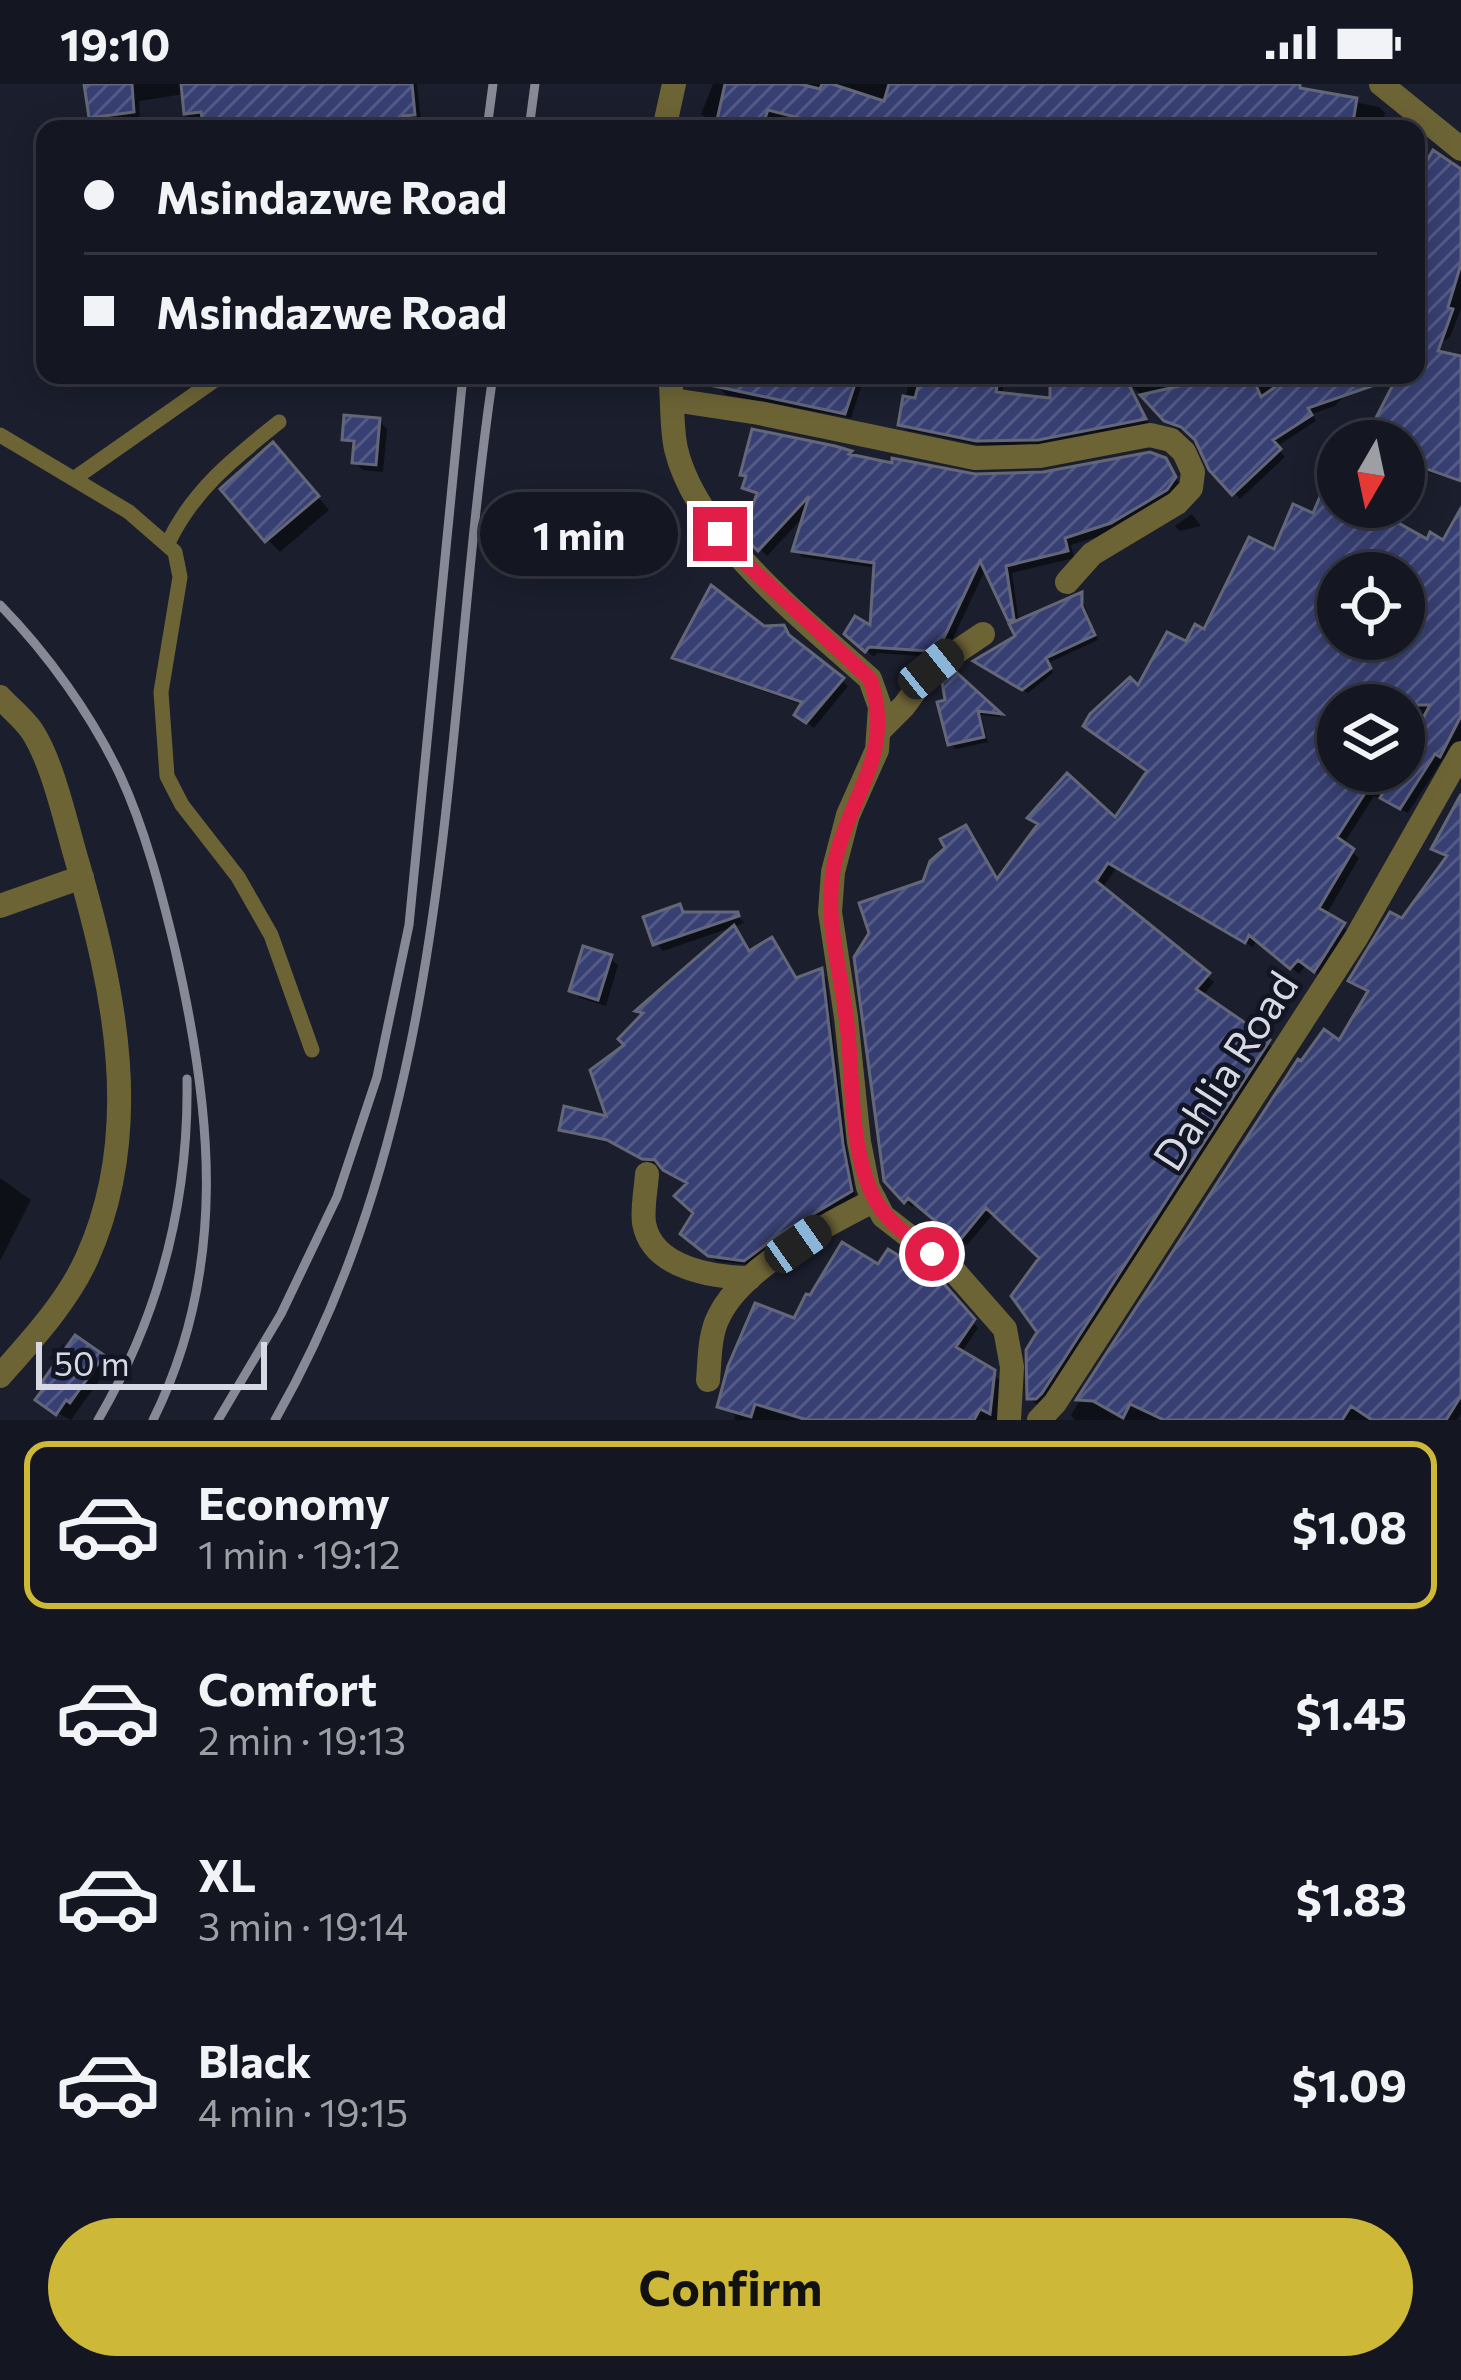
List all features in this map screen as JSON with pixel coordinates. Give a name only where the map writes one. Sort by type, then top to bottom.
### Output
[{"type":"street","points":[[666,120],[674,84]]},
{"type":"street","points":[[1382,84],[1461,149]]},
{"type":"street","points":[[1009,1420],[1012,1367],[1005,1330],[955,1272],[883,1216],[868,1187],[859,1142],[830,912],[833,872],[848,815],[877,750],[880,706],[870,679],[720,534],[676,449],[671,387],[759,413],[975,458],[1040,456],[1150,435],[1171,440],[1184,452],[1193,472],[1191,488],[1178,503],[1092,554],[1066,582]]},
{"type":"street","points":[[880,729],[931,669],[983,634]]},
{"type":"street","points":[[0,697],[32,731],[60,801],[117,1027],[120,1097],[111,1178],[87,1259],[39,1332],[0,1376]]},
{"type":"street","name":"Dahlia Road","points":[[1039,1420],[1055,1403],[1356,938],[1461,753]]},
{"type":"street","points":[[0,906],[82,877]]},
{"type":"street","points":[[647,1174],[644,1222],[663,1252],[713,1277],[750,1278]]},
{"type":"street","points":[[708,1380],[718,1318],[750,1278],[823,1227],[875,1200]]},
{"type":"lane","points":[[75,478],[209,384]]},
{"type":"lane","points":[[168,544],[200,491],[279,422]]},
{"type":"lane","points":[[0,435],[75,478],[168,544],[180,562],[161,692],[166,776],[182,805],[238,877],[272,935],[312,1050]]},
{"type":"building","points":[[84,84],[132,84],[134,112],[89,118]]},
{"type":"building","points":[[181,84],[412,84],[415,115],[403,116],[403,120],[202,120],[201,112],[184,114]]},
{"type":"building","points":[[725,84],[800,84],[820,89],[822,84],[832,84],[884,101],[889,84],[1300,84],[1300,88],[1357,98],[1353,120],[807,120],[768,110],[764,120],[717,120]]},
{"type":"building","points":[[1433,150],[1461,169],[1461,264],[1448,307],[1453,309],[1438,351],[1461,356],[1461,481],[1425,468],[1425,420],[1375,420],[1393,384],[1425,384],[1425,164]]},
{"type":"building","points":[[705,384],[855,384],[845,414]]},
{"type":"building","points":[[919,384],[997,384],[996,392],[1050,398],[1050,384],[1128,384],[1146,419],[1038,440],[976,441],[898,425],[903,396],[915,398]]},
{"type":"building","points":[[1188,384],[1256,384],[1261,397],[1279,384],[1378,384],[1308,408],[1312,415],[1273,440],[1281,449],[1232,495],[1209,470],[1195,440],[1181,427],[1164,421],[1140,395]]},
{"type":"building","points":[[344,415],[380,418],[376,465],[352,463],[354,441],[342,440]]},
{"type":"building","points":[[752,429],[892,463],[892,458],[975,474],[1043,472],[1150,452],[1166,458],[1176,477],[1167,490],[1111,523],[1065,538],[1068,551],[1006,566],[1014,619],[1008,621],[980,561],[942,642],[928,651],[869,647],[865,652],[844,634],[855,616],[870,625],[874,563],[792,551],[809,496],[758,551],[743,536],[757,493],[742,488],[746,476],[740,475]]},
{"type":"building","points":[[273,442],[319,496],[265,542],[220,489]]},
{"type":"building","points":[[1293,504],[1313,513],[1317,504],[1317,528],[1408,528],[1427,539],[1430,532],[1443,540],[1461,508],[1461,716],[1440,757],[1435,754],[1425,770],[1425,714],[1430,705],[1425,705],[1425,684],[1317,684],[1317,792],[1366,792],[1337,837],[1354,849],[1319,908],[1345,923],[1314,972],[1298,960],[1290,969],[1249,935],[1245,943],[1108,863],[1096,881],[1210,973],[1196,989],[1270,1040],[1042,1393],[1027,1399],[1026,1350],[1037,1332],[1011,1296],[1039,1258],[986,1208],[959,1241],[908,1198],[904,1203],[884,1181],[854,957],[869,933],[859,903],[923,881],[930,861],[945,848],[940,839],[966,825],[997,879],[1038,824],[1027,818],[1067,773],[1115,817],[1147,771],[1083,726],[1130,677],[1138,685],[1167,632],[1186,641],[1195,624],[1204,629],[1249,537],[1274,549]]},
{"type":"building","points":[[711,585],[764,626],[784,625],[789,635],[844,678],[806,723],[794,715],[802,702],[672,658]]},
{"type":"building","points":[[1082,592],[1082,606],[1095,635],[1046,658],[1051,668],[1022,690],[973,661],[1015,636],[1009,624]]},
{"type":"building","points":[[956,672],[1002,714],[978,711],[984,737],[948,745],[937,702],[945,700],[942,682]]},
{"type":"building","points":[[1383,792],[1411,792],[1400,809],[1380,798]]},
{"type":"building","points":[[1461,794],[1461,1396],[1446,1420],[1372,1420],[1351,1406],[1342,1420],[1164,1420],[1130,1404],[1123,1418],[1093,1401],[1076,1400],[1298,1059],[1324,1029],[1339,1040],[1368,991],[1348,981],[1390,912],[1402,918],[1447,856],[1431,849]]},
{"type":"building","points":[[680,904],[683,912],[738,912],[739,916],[653,945],[643,917]]},
{"type":"building","points":[[734,925],[749,951],[772,937],[796,978],[822,968],[852,1191],[744,1261],[708,1256],[680,1234],[693,1213],[674,1196],[687,1183],[655,1160],[642,1159],[607,1140],[559,1130],[564,1106],[606,1116],[590,1070],[624,1045],[618,1039],[643,1013],[635,1011]]},
{"type":"building","points":[[583,946],[612,955],[598,1000],[569,991]]},
{"type":"building","points":[[842,1242],[878,1264],[888,1249],[944,1284],[975,1319],[956,1347],[995,1370],[990,1414],[980,1409],[974,1420],[807,1420],[755,1404],[751,1417],[717,1407],[728,1366],[755,1303],[794,1318]]},
{"type":"building","points":[[75,1335],[104,1355],[56,1415],[35,1400]]},
{"type":"railway","points":[[488,120],[493,84]]},
{"type":"railway","points":[[530,120],[535,84]]},
{"type":"railway","points":[[218,1420],[281,1314],[337,1197],[377,1077],[409,925],[462,384]]},
{"type":"railway","points":[[275,1420],[335,1297],[379,1171],[411,1041],[434,910],[492,384]]},
{"type":"railway","points":[[0,605],[67,685],[120,775],[152,861],[188,1009],[204,1128],[203,1246],[194,1304],[153,1420]]},
{"type":"railway","points":[[98,1420],[138,1340],[166,1256],[183,1169],[187,1079]]},
{"type":"route","points":[[720,534],[870,679],[880,706],[877,750],[848,815],[833,872],[830,912],[868,1187],[883,1216],[932,1254]]}]
